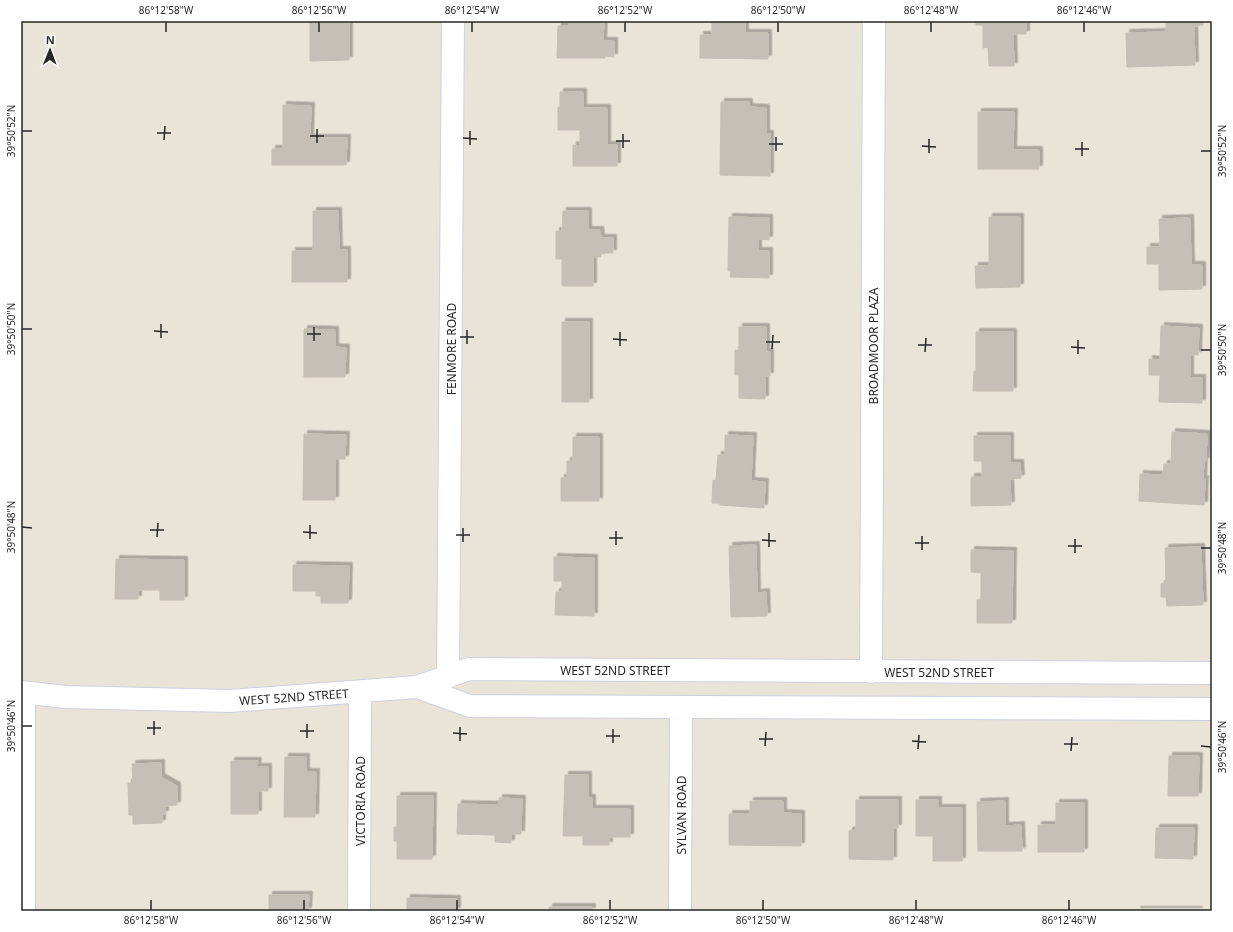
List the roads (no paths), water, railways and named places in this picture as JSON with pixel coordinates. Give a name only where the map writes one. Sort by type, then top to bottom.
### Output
[{"type":"street","name":"FENMORE ROAD","points":[[448,677],[453,21]]},
{"type":"street","name":"BROADMOOR PLAZA","points":[[871,672],[874,21]]},
{"type":"street","name":"WEST 52ND STREET","points":[[23,693],[66,697],[230,701],[417,688],[469,669],[1212,673]]},
{"type":"street","points":[[417,688],[470,706],[1212,708]]},
{"type":"street","name":"VICTORIA ROAD","points":[[359,911],[360,692]]},
{"type":"street","points":[[23,693],[24,911]]},
{"type":"street","name":"SYLVAN ROAD","points":[[680,911],[681,718]]}]
